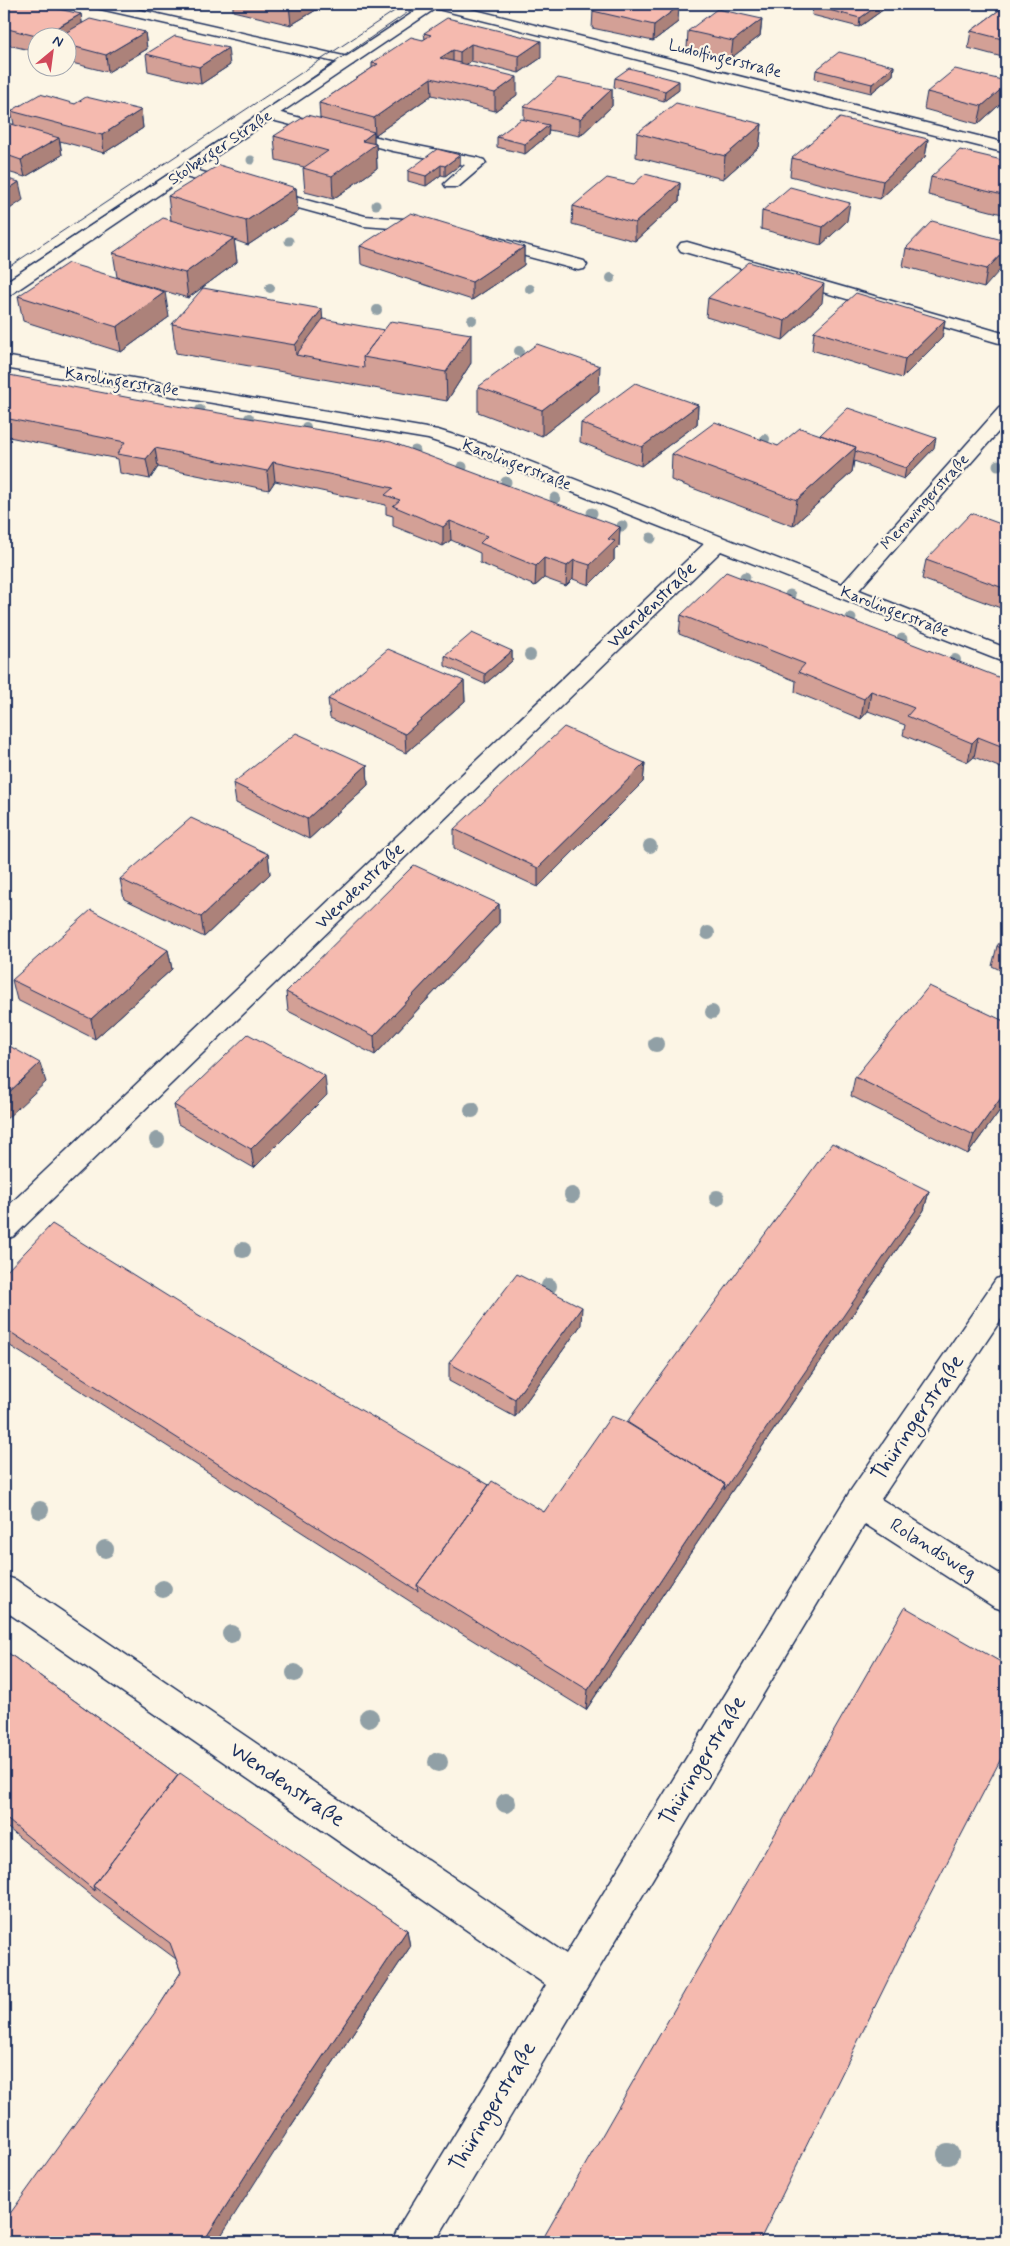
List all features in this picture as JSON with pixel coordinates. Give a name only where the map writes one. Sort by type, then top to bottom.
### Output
[{"type":"street","points":[[96,4],[348,61]]},
{"type":"street","name":"Stolberger Straße","points":[[4,291],[435,4]]},
{"type":"street","name":"Ludolfingerstraße","points":[[435,4],[1006,148]]},
{"type":"street","points":[[269,115],[394,146],[478,163],[452,184]]},
{"type":"street","points":[[184,172],[364,221],[444,228]]},
{"type":"street","points":[[472,236],[578,265]]},
{"type":"street","points":[[687,248],[1006,340]]},
{"type":"street","name":"Karolingerstraße","points":[[4,362],[431,434],[488,452],[1006,656]]},
{"type":"street","name":"Merowingerstraße","points":[[845,593],[1006,412]]},
{"type":"street","name":"Wendenstraße","points":[[4,1228],[716,543]]},
{"type":"street","name":"Thüringerstraße","points":[[412,2242],[860,1503],[1006,1288]]},
{"type":"street","name":"Rolandsweg","points":[[860,1503],[1006,1596]]},
{"type":"street","name":"Wendenstraße","points":[[4,1591],[570,1979]]},
{"type":"building","points":[[4,4],[36,4],[81,14],[56,28],[28,28],[28,34],[4,28]]},
{"type":"building","points":[[602,4],[670,4],[679,6],[654,25],[593,11]]},
{"type":"building","points":[[816,4],[880,4],[860,18],[813,6]]},
{"type":"building","points":[[1006,5],[1006,40],[971,31]]},
{"type":"building","points":[[717,9],[762,19],[733,41],[688,31]]},
{"type":"building","points":[[447,18],[541,41],[519,56],[471,44],[460,52],[453,50],[440,58],[517,77],[495,93],[431,78],[374,118],[319,103],[378,64],[372,63],[411,37],[423,40],[431,35],[424,33]]},
{"type":"building","points":[[90,19],[145,32],[106,55],[78,48],[78,28],[74,28]]},
{"type":"building","points":[[175,36],[228,48],[199,67],[146,54]]},
{"type":"building","points":[[839,52],[894,66],[872,84],[816,70]]},
{"type":"building","points":[[629,68],[679,81],[665,91],[615,78]]},
{"type":"building","points":[[955,69],[1006,81],[1006,85],[982,106],[927,92]]},
{"type":"building","points":[[558,78],[612,89],[580,119],[524,107]]},
{"type":"building","points":[[40,94],[75,104],[86,97],[141,110],[102,135],[11,111]]},
{"type":"building","points":[[676,103],[762,124],[725,156],[637,133]]},
{"type":"building","points":[[307,115],[374,132],[362,141],[376,144],[332,176],[303,168],[328,151],[274,136]]},
{"type":"building","points":[[840,118],[928,139],[883,181],[792,158]]},
{"type":"building","points":[[521,119],[549,125],[525,144],[497,137]]},
{"type":"building","points":[[8,123],[59,138],[21,160],[4,154],[4,125]]},
{"type":"building","points":[[437,149],[460,155],[426,176],[408,171]]},
{"type":"building","points":[[960,150],[1006,161],[1006,196],[931,177]]},
{"type":"building","points":[[219,165],[296,188],[246,221],[168,196]]},
{"type":"building","points":[[645,174],[680,183],[635,223],[573,206],[607,178],[634,184]]},
{"type":"building","points":[[4,178],[19,182],[4,192]]},
{"type":"building","points":[[790,187],[850,203],[823,227],[762,211]]},
{"type":"building","points":[[411,213],[524,247],[472,282],[360,246]]},
{"type":"building","points":[[163,218],[234,238],[185,273],[113,253]]},
{"type":"building","points":[[932,221],[1006,241],[1006,249],[987,269],[906,248]]},
{"type":"building","points":[[749,262],[824,284],[785,321],[708,298]]},
{"type":"building","points":[[68,263],[165,292],[117,327],[18,296]]},
{"type":"building","points":[[203,288],[322,309],[295,345],[172,324]]},
{"type":"building","points":[[856,293],[945,320],[905,359],[814,331]]},
{"type":"building","points":[[323,319],[384,330],[363,357],[364,368],[296,355]]},
{"type":"building","points":[[391,321],[471,334],[446,372],[363,357]]},
{"type":"building","points":[[537,344],[600,366],[542,410],[478,387]]},
{"type":"building","points":[[4,374],[136,399],[391,442],[620,527],[608,539],[615,541],[590,565],[574,560],[567,566],[544,558],[536,566],[480,543],[487,536],[450,521],[443,527],[393,506],[400,500],[385,495],[393,488],[273,462],[267,471],[155,448],[146,459],[117,454],[125,442],[4,418]]},
{"type":"building","points":[[635,383],[698,405],[642,447],[581,423]]},
{"type":"building","points":[[848,408],[936,438],[906,468],[855,451],[856,447],[820,435]]},
{"type":"building","points":[[715,422],[778,446],[800,428],[856,447],[797,500],[672,454]]},
{"type":"building","points":[[971,513],[1006,526],[1006,589],[926,560]]},
{"type":"building","points":[[726,572],[1006,680],[1006,748],[978,737],[972,743],[907,716],[914,708],[871,691],[864,699],[798,672],[805,664],[681,615]]},
{"type":"building","points":[[472,633],[512,651],[485,674],[445,656]]},
{"type":"building","points":[[388,649],[464,681],[405,734],[328,699]]},
{"type":"building","points":[[564,727],[645,763],[538,868],[454,829]]},
{"type":"building","points":[[296,733],[367,765],[307,819],[233,783]]},
{"type":"building","points":[[191,818],[268,854],[201,917],[120,879]]},
{"type":"building","points":[[414,865],[499,904],[374,1036],[286,992]]},
{"type":"building","points":[[91,910],[168,950],[91,1019],[12,980]]},
{"type":"building","points":[[1006,935],[1006,951],[997,946]]},
{"type":"building","points":[[929,986],[1006,1022],[1006,1091],[974,1135],[855,1077]]},
{"type":"building","points":[[248,1034],[325,1076],[251,1149],[174,1105]]},
{"type":"building","points":[[4,1043],[40,1063],[4,1097]]},
{"type":"building","points":[[832,1143],[929,1191],[724,1490],[725,1484],[627,1422]]},
{"type":"building","points":[[52,1224],[185,1307],[489,1485],[417,1585],[418,1591],[4,1328],[4,1274]]},
{"type":"building","points":[[517,1274],[582,1307],[515,1399],[449,1363]]},
{"type":"building","points":[[611,1416],[624,1421],[725,1484],[588,1690],[417,1585],[492,1481],[544,1512]]},
{"type":"building","points":[[905,1607],[1006,1665],[1006,1749],[925,1905],[759,2242],[541,2242]]},
{"type":"building","points":[[4,1650],[178,1775],[93,1886],[95,1891],[4,1817]]},
{"type":"building","points":[[180,1773],[407,1930],[286,2112],[203,2242],[4,2242],[4,2222],[156,2011],[181,1972],[170,1943],[93,1886]]},
{"type":"tram line","points":[[4,270],[405,4]]},
{"type":"tram line","points":[[4,282],[259,114],[420,4]]}]
